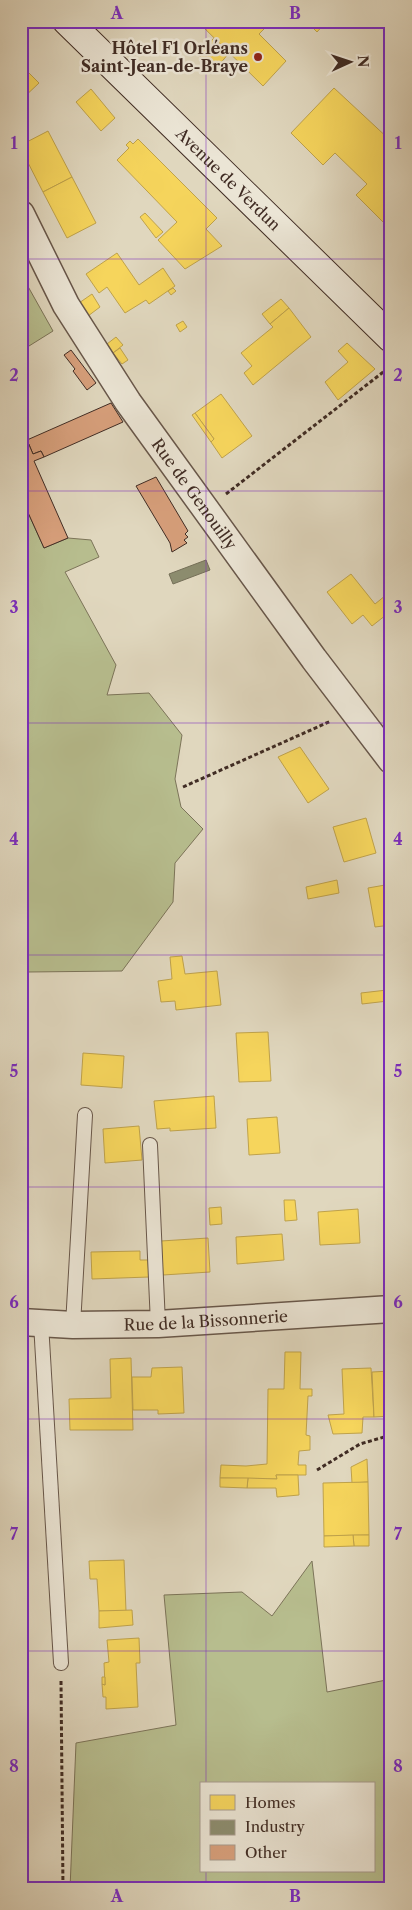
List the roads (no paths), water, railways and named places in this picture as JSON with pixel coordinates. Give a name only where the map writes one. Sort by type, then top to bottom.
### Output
[{"type":"main road","name":"Avenue de Verdun","points":[[67,21],[390,334]]},
{"type":"street","name":"Rue de Genouilly","points":[[21,214],[66,305],[128,402],[391,760]]},
{"type":"street","name":"Rue de la Bissonnerie","points":[[31,1322],[73,1325],[158,1324],[391,1309]]},
{"type":"lane","points":[[73,1325],[85,1115]]},
{"type":"lane","points":[[150,1145],[158,1324]]},
{"type":"lane","points":[[31,1322],[61,1663]]},
{"type":"place","name":"Hôtel F1 Orléans Saint-Jean-de-Braye","points":[[258,57]]}]
